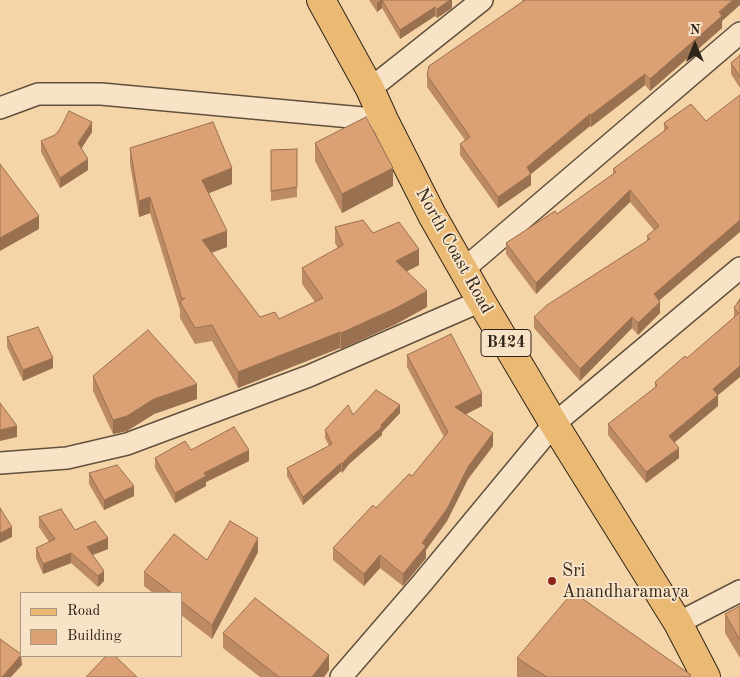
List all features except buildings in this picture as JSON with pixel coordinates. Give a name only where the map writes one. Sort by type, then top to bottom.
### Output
[{"type":"main road","name":"North Coast Road","points":[[321,0],[370,89],[432,214],[481,301],[554,424],[678,623],[706,677]]},
{"type":"street","points":[[370,89],[482,0]]},
{"type":"street","points":[[464,269],[740,33]]},
{"type":"street","points":[[0,108],[38,94],[102,94],[384,120]]},
{"type":"street","points":[[341,677],[423,582],[554,424],[740,268]]},
{"type":"street","points":[[0,462],[67,458],[127,444],[309,376],[481,301]]},
{"type":"street","points":[[678,623],[740,591]]},
{"type":"place","name":"Sri Anandharamaya","points":[[552,581]]}]
